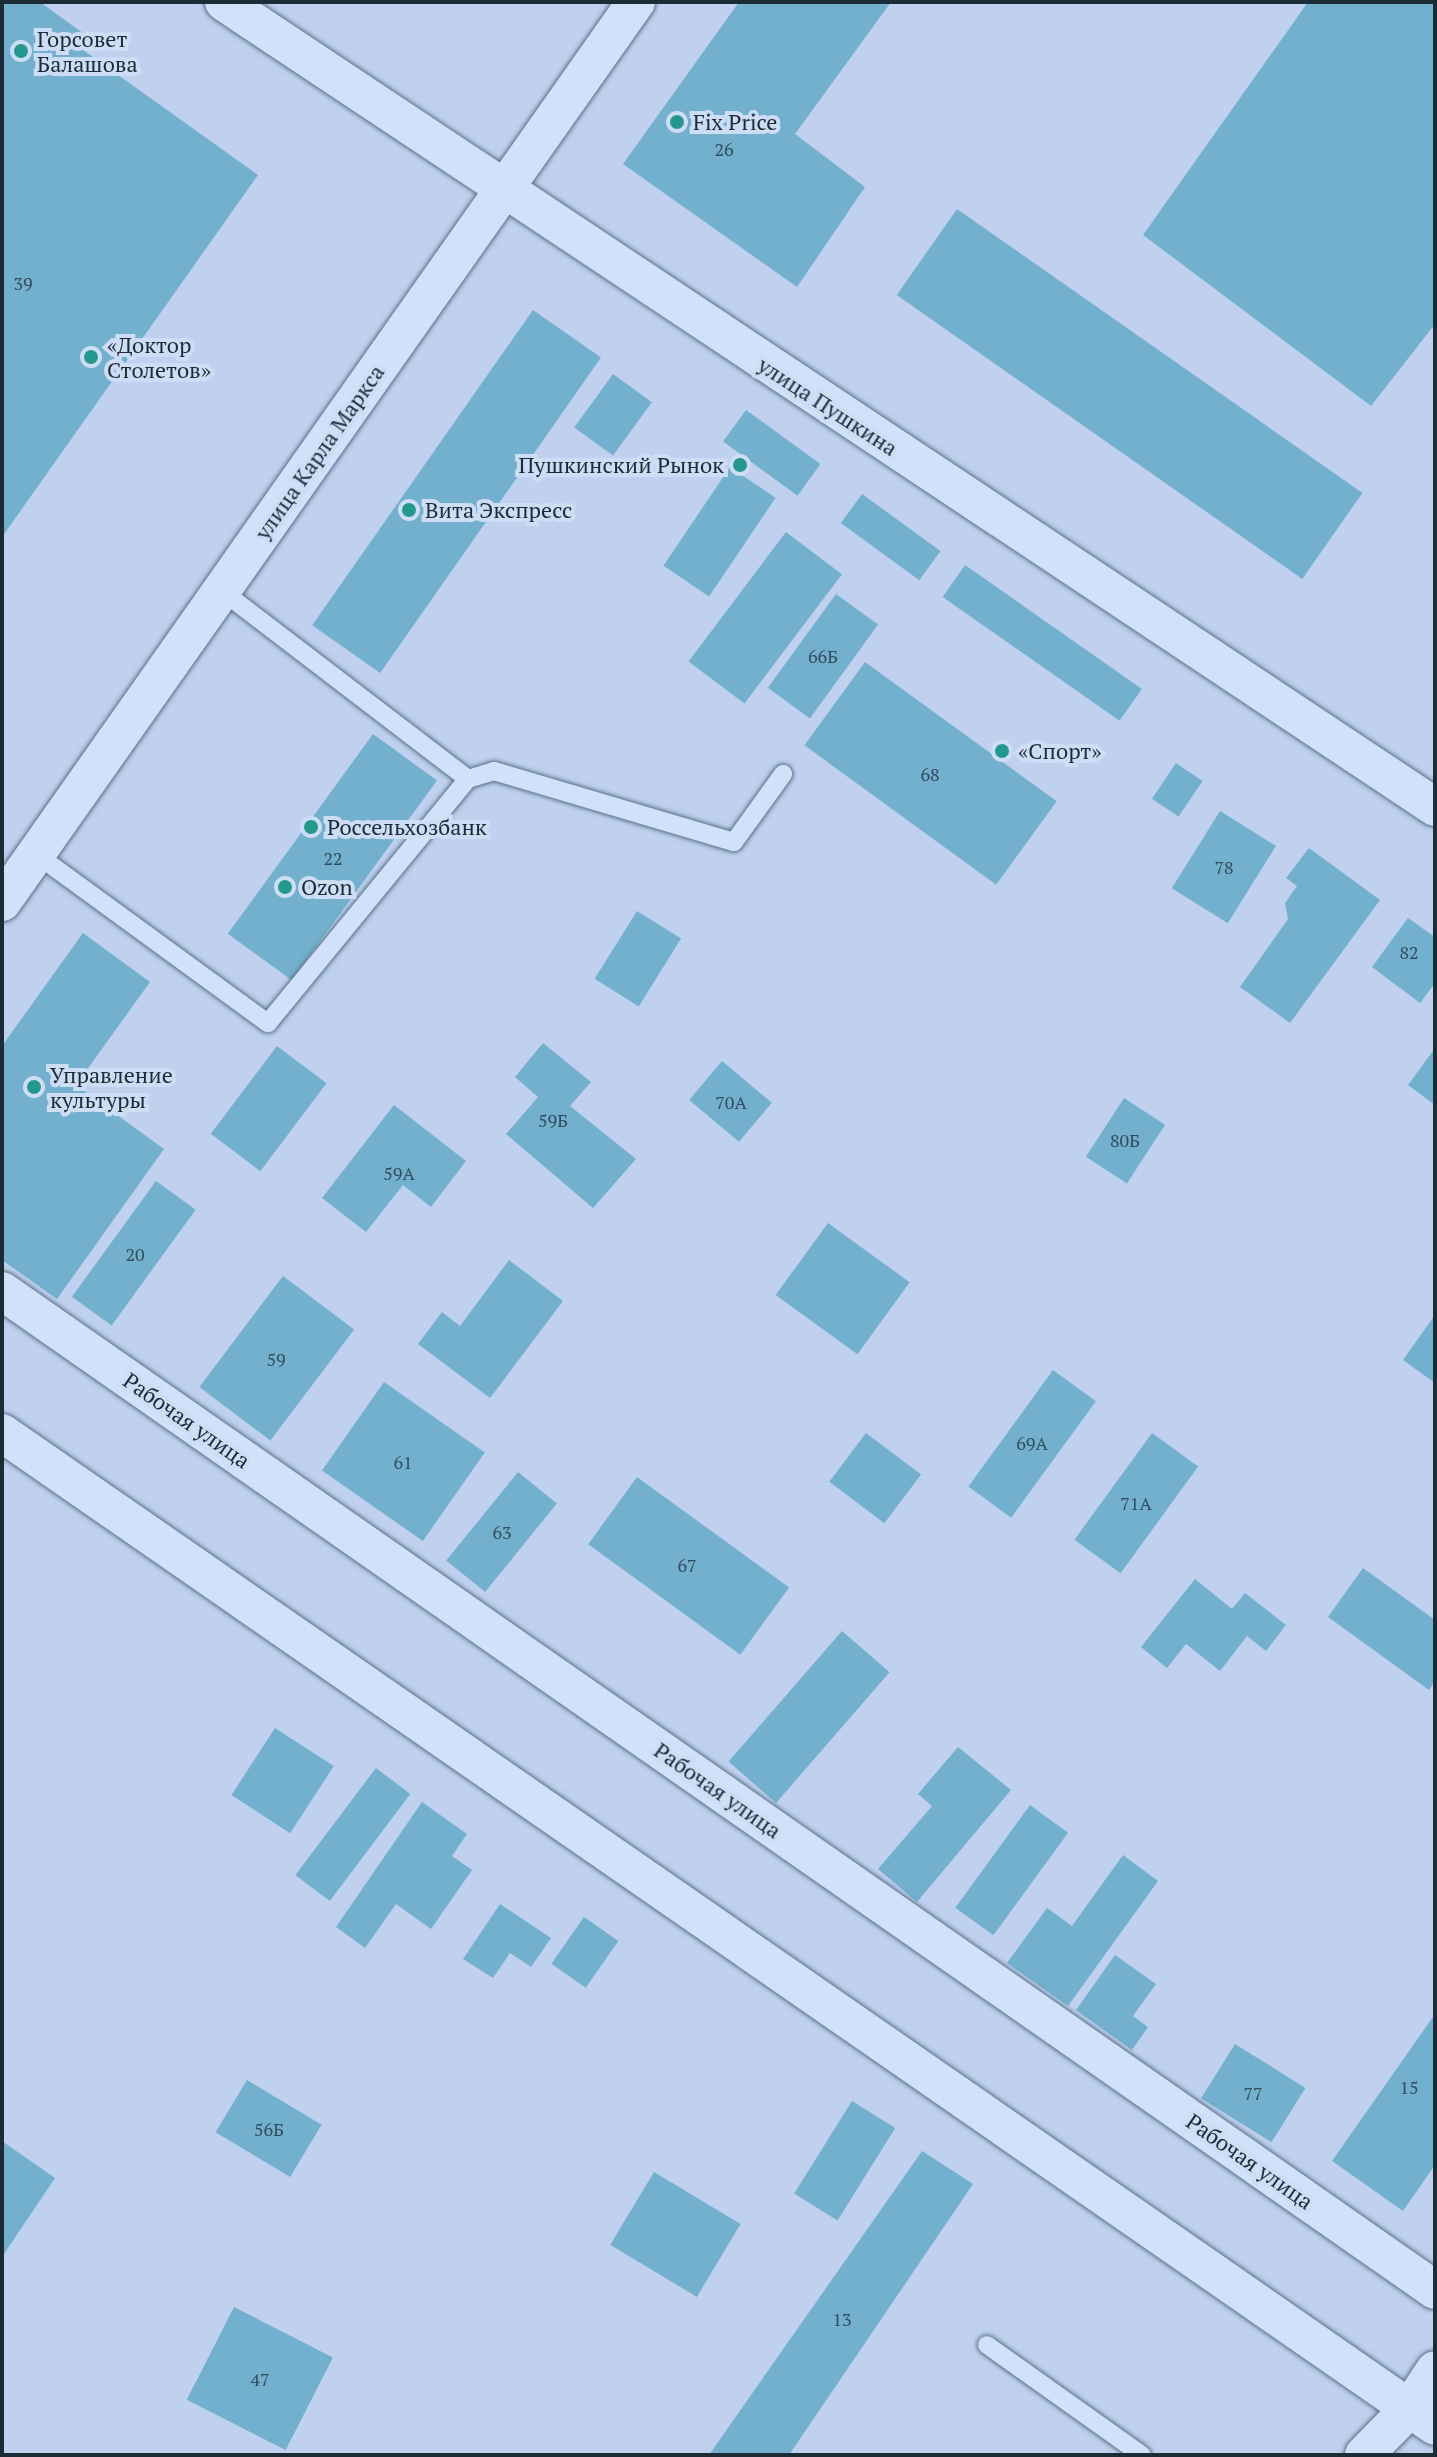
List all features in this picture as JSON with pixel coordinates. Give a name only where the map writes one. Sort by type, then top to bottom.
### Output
[{"type":"street","name":"улица Пушкина","points":[[224,2],[503,191],[1435,807]]},
{"type":"street","name":"улица Карла Маркса","points":[[2,902],[636,2]]},
{"type":"street","name":"Рабочая улица","points":[[2,1291],[1435,2290]]},
{"type":"street","points":[[2,1433],[1422,2417]]},
{"type":"street","points":[[1364,2455],[1422,2417],[1435,2370]]},
{"type":"lane","points":[[221,590],[468,779]]},
{"type":"lane","points":[[36,854],[268,1023],[468,779],[494,771],[734,842],[783,774]]},
{"type":"lane","points":[[987,2345],[1142,2455]]},
{"type":"building","points":[[2,2],[40,2],[87,36],[79,47],[258,175],[2,537]]},
{"type":"building","points":[[739,2],[891,2],[795,134],[865,187],[797,287],[623,164]]},
{"type":"building","points":[[1308,2],[1435,2],[1435,324],[1371,406],[1143,235]]},
{"type":"building","points":[[957,209],[1362,493],[1302,579],[897,295]]},
{"type":"building","points":[[533,310],[601,358],[380,673],[312,625]]},
{"type":"building","points":[[613,374],[652,402],[613,456],[574,427]]},
{"type":"building","points":[[746,410],[820,464],[798,496],[723,442]]},
{"type":"building","points":[[730,467],[776,498],[709,596],[663,566]]},
{"type":"building","points":[[862,494],[940,551],[919,580],[841,523]]},
{"type":"building","points":[[786,532],[842,574],[744,704],[689,661]]},
{"type":"building","points":[[965,565],[1142,689],[1120,721],[943,597]]},
{"type":"building","points":[[836,594],[878,625],[810,718],[768,688]]},
{"type":"building","points":[[865,662],[1057,801],[996,885],[804,745]]},
{"type":"building","points":[[373,734],[437,780],[292,980],[228,934]]},
{"type":"building","points":[[1176,763],[1203,781],[1178,817],[1152,799]]},
{"type":"building","points":[[1220,811],[1276,846],[1228,923],[1172,888]]},
{"type":"building","points":[[1309,848],[1380,900],[1290,1023],[1240,987],[1288,919],[1285,903],[1297,886],[1286,878]]},
{"type":"building","points":[[637,911],[681,939],[639,1006],[595,979]]},
{"type":"building","points":[[1408,918],[1435,937],[1435,983],[1420,1003],[1372,967]]},
{"type":"building","points":[[83,933],[150,982],[76,1085],[164,1149],[57,1299],[2,1260],[2,1046]]},
{"type":"building","points":[[543,1043],[591,1082],[570,1106],[636,1159],[593,1208],[506,1134],[538,1097],[515,1077]]},
{"type":"building","points":[[277,1046],[327,1083],[260,1171],[211,1134]]},
{"type":"building","points":[[1435,1048],[1435,1105],[1408,1085]]},
{"type":"building","points":[[722,1061],[772,1103],[739,1142],[689,1100]]},
{"type":"building","points":[[1124,1098],[1165,1125],[1127,1183],[1086,1157]]},
{"type":"building","points":[[394,1105],[466,1161],[431,1207],[403,1185],[366,1232],[322,1198]]},
{"type":"building","points":[[156,1181],[196,1210],[112,1325],[72,1297]]},
{"type":"building","points":[[828,1223],[910,1282],[857,1354],[776,1295]]},
{"type":"building","points":[[509,1260],[563,1301],[490,1398],[418,1344],[442,1312],[460,1326]]},
{"type":"building","points":[[283,1276],[354,1330],[270,1441],[199,1387]]},
{"type":"building","points":[[1435,1315],[1435,1383],[1403,1360]]},
{"type":"building","points":[[1053,1370],[1096,1401],[1011,1518],[968,1486]]},
{"type":"building","points":[[384,1382],[485,1453],[423,1541],[322,1470]]},
{"type":"building","points":[[866,1433],[921,1475],[884,1523],[829,1482]]},
{"type":"building","points":[[1152,1433],[1198,1467],[1121,1573],[1074,1540]]},
{"type":"building","points":[[518,1472],[557,1503],[485,1592],[446,1561]]},
{"type":"building","points":[[637,1477],[789,1588],[740,1655],[588,1544]]},
{"type":"building","points":[[1363,1568],[1435,1620],[1435,1681],[1429,1690],[1328,1617]]},
{"type":"building","points":[[1195,1579],[1232,1609],[1245,1593],[1286,1625],[1266,1651],[1247,1636],[1220,1671],[1186,1644],[1167,1668],[1141,1647]]},
{"type":"building","points":[[842,1631],[890,1672],[776,1803],[729,1762]]},
{"type":"building","points":[[275,1728],[334,1766],[290,1833],[231,1795]]},
{"type":"building","points":[[958,1747],[1011,1790],[917,1902],[878,1869],[932,1806],[918,1794]]},
{"type":"building","points":[[376,1768],[410,1794],[330,1901],[295,1875]]},
{"type":"building","points":[[422,1802],[467,1834],[452,1856],[472,1870],[431,1929],[396,1904],[365,1948],[336,1927]]},
{"type":"building","points":[[1030,1805],[1068,1833],[993,1935],[955,1908]]},
{"type":"building","points":[[1123,1855],[1158,1881],[1068,2006],[1007,1963],[1047,1908],[1072,1926]]},
{"type":"building","points":[[500,1904],[551,1938],[531,1967],[510,1953],[493,1978],[463,1959]]},
{"type":"building","points":[[584,1917],[618,1941],[586,1988],[551,1964]]},
{"type":"building","points":[[1115,1955],[1156,1984],[1133,2016],[1148,2027],[1132,2050],[1076,2010]]},
{"type":"building","points":[[1435,2014],[1435,2165],[1403,2211],[1332,2161]]},
{"type":"building","points":[[1235,2044],[1305,2088],[1271,2142],[1201,2098]]},
{"type":"building","points":[[247,2080],[322,2125],[290,2177],[216,2132]]},
{"type":"building","points":[[852,2101],[895,2128],[837,2220],[794,2193]]},
{"type":"building","points":[[2,2141],[55,2178],[2,2257]]},
{"type":"building","points":[[922,2151],[973,2184],[789,2455],[709,2455]]},
{"type":"building","points":[[654,2172],[741,2224],[697,2297],[610,2245]]},
{"type":"building","points":[[234,2307],[333,2357],[286,2450],[187,2400]]},
{"type":"place","name":"Горсовет Балашова","points":[[21,51]]},
{"type":"place","name":"Fix Price","points":[[677,122]]},
{"type":"place","name":"«Доктор Столетов»","points":[[91,357]]},
{"type":"place","name":"Пушкинский Рынок","points":[[740,465]]},
{"type":"place","name":"Вита Экспресс","points":[[409,510]]},
{"type":"place","name":"«Спорт»","points":[[1002,751]]},
{"type":"place","name":"Россельхозбанк","points":[[311,827]]},
{"type":"place","name":"Ozon","points":[[285,887]]},
{"type":"place","name":"Управление культуры","points":[[34,1087]]}]
